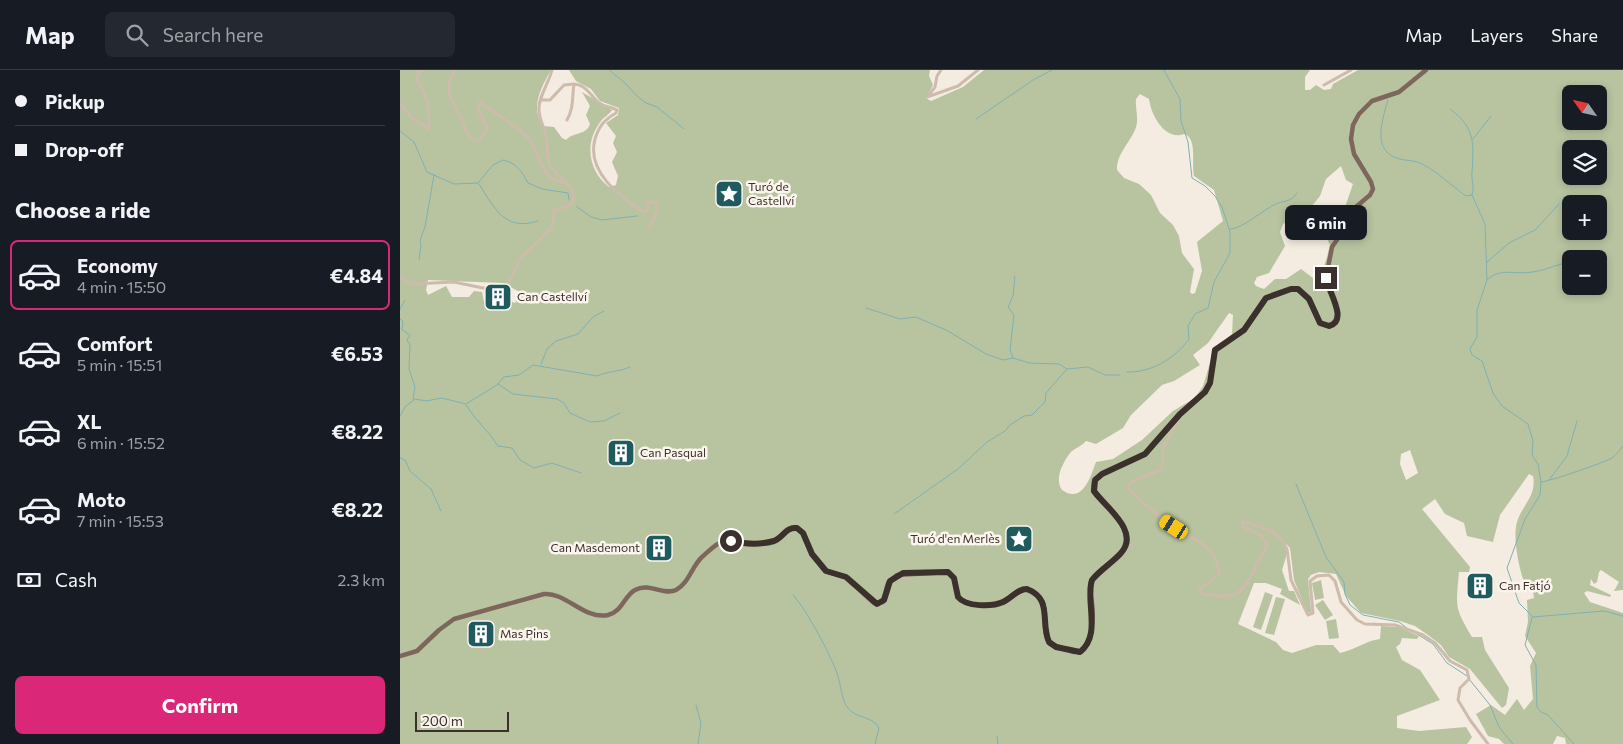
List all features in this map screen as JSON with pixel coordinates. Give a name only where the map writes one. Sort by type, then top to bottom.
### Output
[{"type":"main road","points":[[400,656],[417,652],[438,630],[454,619],[541,594],[554,595],[596,614],[610,614],[620,608],[632,592],[638,588],[650,587],[670,592],[678,588],[699,560],[721,542],[729,541],[752,544],[774,541],[787,530],[795,528],[803,533],[812,554],[826,571],[846,577],[874,603],[883,602],[890,581],[903,573],[948,572],[954,578],[958,597],[969,604],[1000,603],[1019,590],[1027,589],[1038,595],[1043,603],[1049,642],[1056,647],[1080,652],[1085,647],[1090,630],[1092,580],[1123,551],[1126,541],[1123,528],[1114,512],[1094,491],[1094,482],[1102,474],[1145,454],[1177,418],[1207,390],[1215,350],[1244,330],[1266,298],[1291,289],[1298,289],[1309,299],[1320,323],[1329,326],[1336,322],[1338,312],[1326,278],[1332,247],[1357,206],[1373,189],[1371,182],[1354,154],[1351,138],[1353,125],[1359,114],[1372,101],[1396,93],[1426,70]]},
{"type":"street","points":[[400,104],[413,119],[429,129],[428,101],[417,79],[419,72],[424,70]]},
{"type":"street","points":[[455,70],[449,82],[449,94],[470,138],[479,141],[486,129],[478,109],[478,103],[480,102],[530,140],[547,175],[565,182]]},
{"type":"street","points":[[400,277],[412,284],[454,282],[483,288],[502,288],[512,277],[519,260],[552,228],[554,211],[572,204],[573,194],[548,162],[547,138],[539,112],[541,100],[552,70]]},
{"type":"street","points":[[941,70],[936,76],[935,87],[928,97],[958,86],[978,70]]},
{"type":"street","points":[[1324,85],[1352,70]]},
{"type":"street","points":[[541,100],[550,100],[564,85],[574,84],[580,85],[590,92],[598,102],[617,111],[601,124],[595,140],[593,160],[601,175],[620,194],[643,212],[647,211],[648,201],[656,203],[657,211],[649,228]]},
{"type":"street","points":[[567,120],[572,109],[571,93],[574,84]]},
{"type":"street","points":[[1177,418],[1176,426],[1163,448],[1162,469],[1132,482],[1127,488],[1162,519],[1204,545],[1214,556],[1220,572],[1212,581],[1198,588],[1199,591],[1202,594],[1212,596],[1230,596],[1241,591],[1248,584],[1267,544],[1260,534],[1243,527],[1242,523],[1245,521],[1273,532],[1281,539],[1287,549],[1291,580],[1308,615],[1313,613],[1310,585],[1314,577],[1324,574],[1333,578],[1341,602],[1357,620],[1365,624],[1395,625],[1425,636],[1435,643],[1450,661],[1467,670],[1468,680],[1460,688],[1458,700],[1488,744]]},
{"type":"green space","points":[[400,70],[551,70],[538,98],[537,105],[539,119],[543,126],[554,127],[562,138],[566,140],[586,130],[590,124],[586,115],[590,106],[582,92],[612,110],[596,129],[591,147],[591,156],[596,173],[609,187],[616,185],[618,176],[612,162],[617,152],[613,143],[616,136],[606,123],[618,115],[619,108],[600,101],[591,89],[576,81],[569,70],[930,70],[929,76],[933,85],[926,98],[931,101],[963,87],[984,70],[1310,70],[1305,77],[1305,90],[1310,90],[1316,85],[1324,90],[1331,89],[1333,84],[1358,70],[1623,70],[1623,590],[1614,591],[1619,582],[1601,570],[1597,582],[1594,584],[1591,579],[1590,585],[1611,595],[1610,597],[1587,591],[1584,593],[1590,602],[1623,613],[1623,744],[1566,744],[1565,738],[1557,736],[1553,744],[1504,744],[1499,739],[1488,736],[1476,714],[1491,705],[1505,715],[1517,699],[1524,710],[1533,699],[1530,666],[1536,653],[1525,636],[1528,622],[1527,600],[1534,598],[1533,592],[1527,590],[1522,575],[1515,538],[1519,516],[1533,489],[1533,476],[1529,474],[1500,515],[1493,542],[1467,536],[1464,523],[1445,514],[1435,499],[1422,509],[1470,567],[1469,572],[1459,572],[1457,600],[1459,612],[1472,637],[1482,637],[1485,650],[1509,688],[1506,705],[1502,708],[1470,669],[1449,657],[1441,645],[1415,626],[1361,613],[1346,596],[1336,574],[1319,572],[1311,575],[1308,579],[1311,613],[1307,612],[1294,580],[1290,548],[1286,544],[1286,557],[1282,570],[1289,591],[1294,591],[1300,605],[1280,594],[1282,589],[1266,583],[1254,583],[1238,624],[1276,642],[1283,650],[1292,653],[1316,645],[1333,645],[1340,653],[1345,652],[1380,639],[1381,626],[1398,627],[1419,636],[1417,639],[1402,638],[1400,644],[1396,647],[1402,660],[1420,670],[1440,700],[1397,716],[1397,728],[1419,731],[1466,727],[1472,737],[1467,744],[400,744]],"holes":[[[1140,94],[1149,99],[1156,119],[1165,130],[1171,134],[1184,134],[1188,136],[1193,146],[1194,176],[1214,190],[1223,221],[1197,242],[1202,271],[1195,293],[1192,294],[1190,292],[1194,269],[1182,253],[1179,236],[1173,225],[1160,213],[1151,195],[1139,184],[1124,178],[1117,170],[1121,153],[1136,127],[1136,99]],[[1341,166],[1346,180],[1353,184],[1343,213],[1327,231],[1327,239],[1330,245],[1325,263],[1320,272],[1313,278],[1301,269],[1286,279],[1275,279],[1264,289],[1256,286],[1254,283],[1257,277],[1269,273],[1285,246],[1280,232],[1283,224],[1311,207],[1320,196],[1326,179]],[[428,280],[502,283],[522,293],[515,303],[509,301],[495,308],[484,302],[482,292],[474,291],[469,297],[452,297],[446,286],[428,295],[426,290]],[[1229,313],[1233,315],[1232,334],[1214,350],[1203,386],[1195,398],[1173,411],[1142,440],[1113,459],[1096,462],[1089,481],[1081,491],[1069,494],[1062,490],[1059,476],[1062,466],[1071,452],[1086,441],[1096,444],[1123,428],[1131,415],[1162,385],[1174,381],[1200,365],[1193,355],[1208,343]],[[1410,450],[1418,473],[1406,480],[1400,464],[1401,454]]]},
{"type":"green space","points":[[1321,580],[1324,598],[1315,600],[1312,583]]},
{"type":"green space","points":[[1265,592],[1273,595],[1261,630],[1253,627]]},
{"type":"green space","points":[[1276,597],[1285,599],[1274,635],[1265,633]]},
{"type":"green space","points":[[1323,600],[1333,615],[1325,620],[1315,605]]},
{"type":"green space","points":[[1336,619],[1339,638],[1329,639],[1326,621]]},
{"type":"waterway","points":[[609,70],[637,96],[646,103],[657,107],[684,129]]},
{"type":"waterway","points":[[976,119],[1033,80],[1052,70]]},
{"type":"waterway","points":[[1127,372],[1136,372],[1154,367],[1170,358],[1184,346],[1189,339],[1188,326],[1195,314],[1208,308],[1214,282],[1230,253],[1230,232],[1222,207],[1205,186],[1192,178],[1188,142],[1181,121],[1180,99],[1164,70]]},
{"type":"waterway","points":[[1388,100],[1383,117],[1381,135],[1385,150],[1400,159],[1417,162],[1428,167],[1466,196],[1472,195],[1485,224],[1487,280],[1477,310],[1477,337],[1470,349],[1472,355],[1482,361],[1493,393],[1502,406],[1528,424],[1533,441],[1532,455],[1538,464],[1541,482],[1540,495],[1525,519],[1507,568],[1519,603],[1533,617]]},
{"type":"waterway","points":[[1450,109],[1464,122],[1471,136],[1473,144],[1472,195]]},
{"type":"waterway","points":[[1473,139],[1491,116]]},
{"type":"waterway","points":[[400,131],[414,142],[427,172],[454,184],[478,183]]},
{"type":"waterway","points":[[478,183],[493,165],[503,160],[515,166],[528,183],[542,189],[568,193],[569,200]]},
{"type":"waterway","points":[[419,260],[420,240],[425,227],[434,175]]},
{"type":"waterway","points":[[479,184],[495,209],[508,220],[526,224],[538,221]]},
{"type":"waterway","points":[[1230,229],[1246,223],[1277,203],[1289,200],[1297,193]]},
{"type":"waterway","points":[[1487,262],[1509,243],[1535,230],[1559,204]]},
{"type":"waterway","points":[[576,206],[591,217],[602,220],[637,216]]},
{"type":"waterway","points":[[1487,280],[1497,274],[1526,273],[1562,264]]},
{"type":"waterway","points":[[1013,358],[1010,350],[1014,315],[1008,307],[1013,296],[1015,276]]},
{"type":"waterway","points":[[400,309],[405,300]]},
{"type":"waterway","points":[[866,308],[900,319],[916,317],[948,331],[986,354],[1003,360],[1013,358],[1029,363],[1059,364],[1067,369],[1088,367],[1105,375],[1120,375]]},
{"type":"waterway","points":[[541,364],[547,349],[556,341],[578,334],[593,317],[604,311]]},
{"type":"waterway","points":[[400,319],[403,321],[402,330],[410,335],[407,340],[410,344],[409,369],[415,387],[413,400]]},
{"type":"waterway","points":[[400,416],[405,407],[415,399],[426,401],[442,398],[466,404],[497,385],[504,377],[519,375],[533,365],[597,376],[630,367]]},
{"type":"waterway","points":[[894,514],[958,469],[987,442],[1005,431],[1010,425],[1024,416],[1032,415],[1045,402],[1046,393],[1067,369]]},
{"type":"waterway","points":[[498,384],[513,394],[557,399],[564,403],[570,413],[590,422],[604,421],[620,413]]},
{"type":"waterway","points":[[466,405],[498,446],[512,448],[520,460],[534,468],[552,463],[581,473]]},
{"type":"waterway","points":[[1549,480],[1567,456],[1577,421]]},
{"type":"waterway","points":[[1541,482],[1588,468],[1607,460],[1613,457],[1623,446]]},
{"type":"waterway","points":[[400,458],[405,460],[410,471],[431,489],[441,511]]},
{"type":"waterway","points":[[1296,484],[1326,557],[1344,582],[1345,594],[1350,605],[1363,615],[1399,622],[1408,629]]},
{"type":"waterway","points":[[793,595],[811,621],[829,655],[837,673],[843,699],[847,707],[854,714],[872,721],[879,728],[875,744]]},
{"type":"waterway","points":[[1533,617],[1604,611],[1623,616]]},
{"type":"waterway","points":[[1532,618],[1525,645],[1536,665],[1537,707],[1541,712],[1548,715],[1574,744]]},
{"type":"waterway","points":[[1417,634],[1433,644],[1447,663],[1467,676]]},
{"type":"waterway","points":[[1469,679],[1490,705],[1499,727],[1513,744]]},
{"type":"waterway","points":[[696,705],[701,723],[698,744]]},
{"type":"waterway","points":[[997,736],[998,744]]},
{"type":"place","name":"Turó de Castellví","points":[[729,194]]},
{"type":"place","name":"Can Castellví","points":[[498,297]]},
{"type":"place","name":"Can Pasqual","points":[[621,453]]},
{"type":"place","name":"Turó d'en Merlès","points":[[1019,539]]},
{"type":"place","name":"Can Masdemont","points":[[659,548]]},
{"type":"place","name":"Can Fatjó","points":[[1480,586]]},
{"type":"place","name":"Mas Pins","points":[[481,634]]},
{"type":"route","points":[[731,541],[743,544],[774,541],[789,528],[800,529],[812,554],[826,571],[832,575],[846,577],[864,596],[877,604],[883,602],[890,581],[903,573],[948,572],[954,578],[958,597],[969,604],[1000,603],[1019,590],[1027,589],[1034,592],[1042,600],[1046,614],[1046,637],[1052,646],[1080,652],[1088,640],[1092,622],[1090,587],[1092,580],[1123,551],[1126,544],[1126,534],[1114,512],[1094,491],[1093,485],[1095,480],[1102,474],[1145,454],[1180,414],[1205,392],[1210,383],[1215,350],[1244,330],[1260,303],[1266,298],[1291,289],[1301,290],[1309,299],[1320,323],[1332,326],[1338,319],[1338,312],[1326,278]]}]
